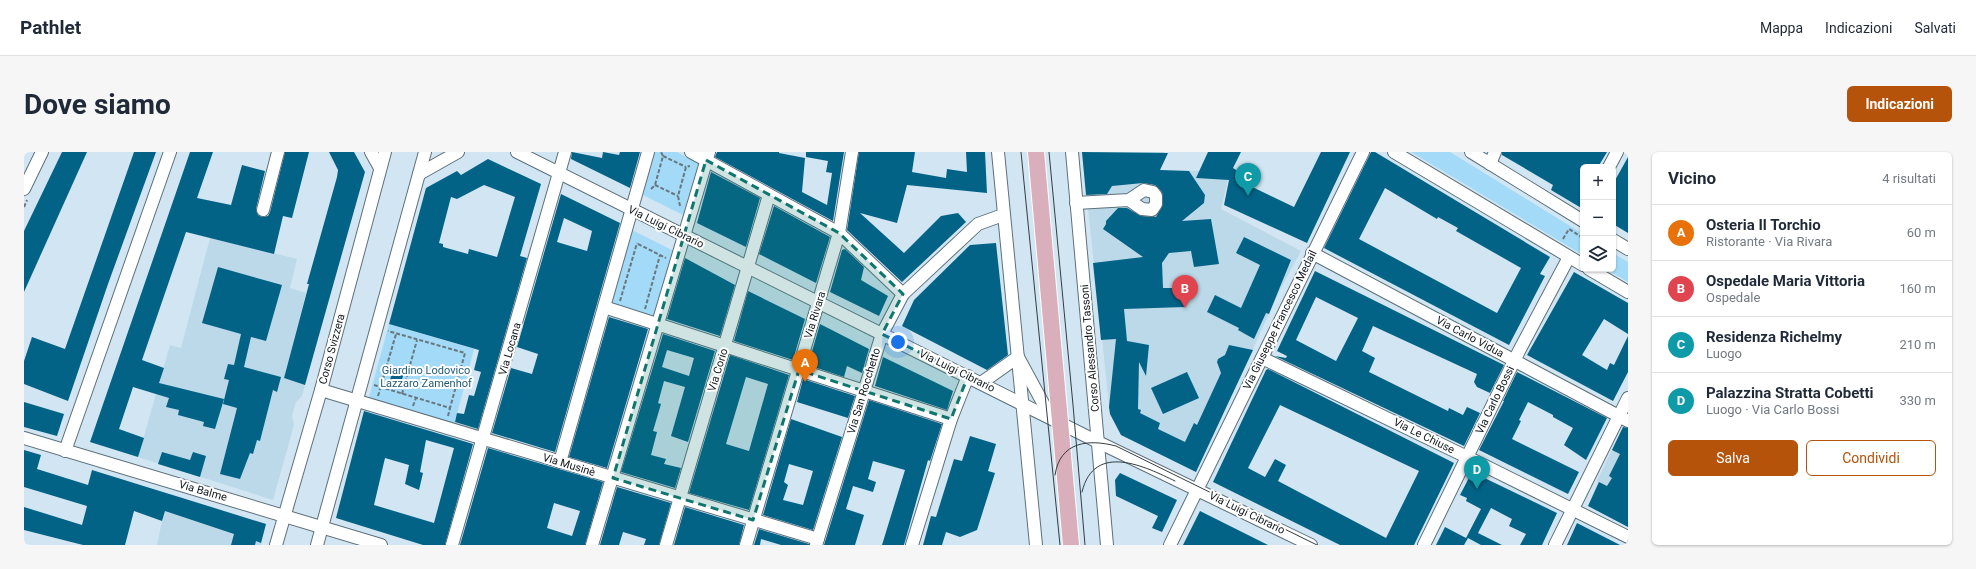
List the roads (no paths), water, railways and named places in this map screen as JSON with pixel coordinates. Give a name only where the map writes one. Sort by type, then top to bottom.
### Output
[{"type":"main road","points":[[1036,152],[1072,545]]},
{"type":"street","points":[[24,189],[42,152]]},
{"type":"street","points":[[65,451],[170,152]]},
{"type":"street","points":[[263,210],[278,152]]},
{"type":"street","points":[[371,152],[380,168]]},
{"type":"street","name":"Corso Svizzera","points":[[276,545],[321,390],[384,152]]},
{"type":"street","points":[[317,545],[378,328],[425,152]]},
{"type":"street","points":[[419,174],[458,152]]},
{"type":"street","name":"Via Luigi Cibrario","points":[[517,152],[749,267],[818,303],[1023,403],[1098,442],[1198,489],[1311,545]]},
{"type":"street","name":"Via Locana","points":[[452,545],[485,438],[566,152]]},
{"type":"street","points":[[560,462],[648,152]]},
{"type":"street","name":"Via Rivara","points":[[746,545],[839,233],[852,152]]},
{"type":"street","points":[[998,152],[1036,545]]},
{"type":"street","name":"Corso Alessandro Tassoni","points":[[1072,152],[1107,545]]},
{"type":"street","name":"Via Giuseppe Francesco Medail","points":[[1170,545],[1312,253],[1363,152]]},
{"type":"street","points":[[1394,152],[1580,263]]},
{"type":"street","points":[[1471,152],[1580,216]]},
{"type":"street","points":[[1490,164],[1495,152]]},
{"type":"street","points":[[1610,164],[1617,152]]},
{"type":"street","points":[[592,545],[659,324],[689,216],[702,156],[839,233],[903,294]]},
{"type":"street","name":"Via Corio","points":[[666,545],[769,195]]},
{"type":"street","points":[[1076,203],[1129,200]]},
{"type":"street","name":"Via San Rocchetto","points":[[817,542],[882,334],[903,294],[978,224],[1003,215]]},
{"type":"street","points":[[1616,242],[1628,249]]},
{"type":"street","name":"Via Carlo Vidua","points":[[1312,253],[1624,419]]},
{"type":"street","name":"Via Carlo Bossi","points":[[1424,545],[1514,360],[1569,257]]},
{"type":"street","points":[[1594,272],[1628,292]]},
{"type":"street","points":[[604,307],[951,419]]},
{"type":"street","points":[[1018,357],[1044,405],[1061,422]]},
{"type":"street","points":[[981,383],[1018,357]]},
{"type":"street","name":"Via Le Chiuse","points":[[1262,358],[1573,509],[1628,538]]},
{"type":"street","points":[[912,545],[951,419],[968,376]]},
{"type":"street","name":"Via Musinè","points":[[321,390],[485,438],[753,520],[817,542]]},
{"type":"street","points":[[1555,545],[1573,509],[1624,419],[1628,398]]},
{"type":"street","name":"Via Balme","points":[[24,438],[382,545]]},
{"type":"tram line","points":[[1021,152],[1060,545]]},
{"type":"tram line","points":[[1049,152],[1085,545]]},
{"type":"tram line","points":[[1055,475],[1058,464],[1063,455],[1069,449],[1077,445],[1096,443],[1116,446],[1317,545]]},
{"type":"tram line","points":[[1082,492],[1088,476],[1098,467],[1109,462],[1122,462],[1136,465],[1175,481]]},
{"type":"place","name":"Residenza Richelmy","points":[[1248,196]]},
{"type":"place","name":"Ospedale Maria Vittoria","points":[[1185,308]]},
{"type":"place","name":"Osteria Il Torchio","points":[[805,382]]},
{"type":"place","name":"Palazzina Stratta Cobetti","points":[[1477,489]]},
{"type":"park label","name":"Giardino Lodovico Lazzaro Zamenhof","points":[[426,376]]}]
